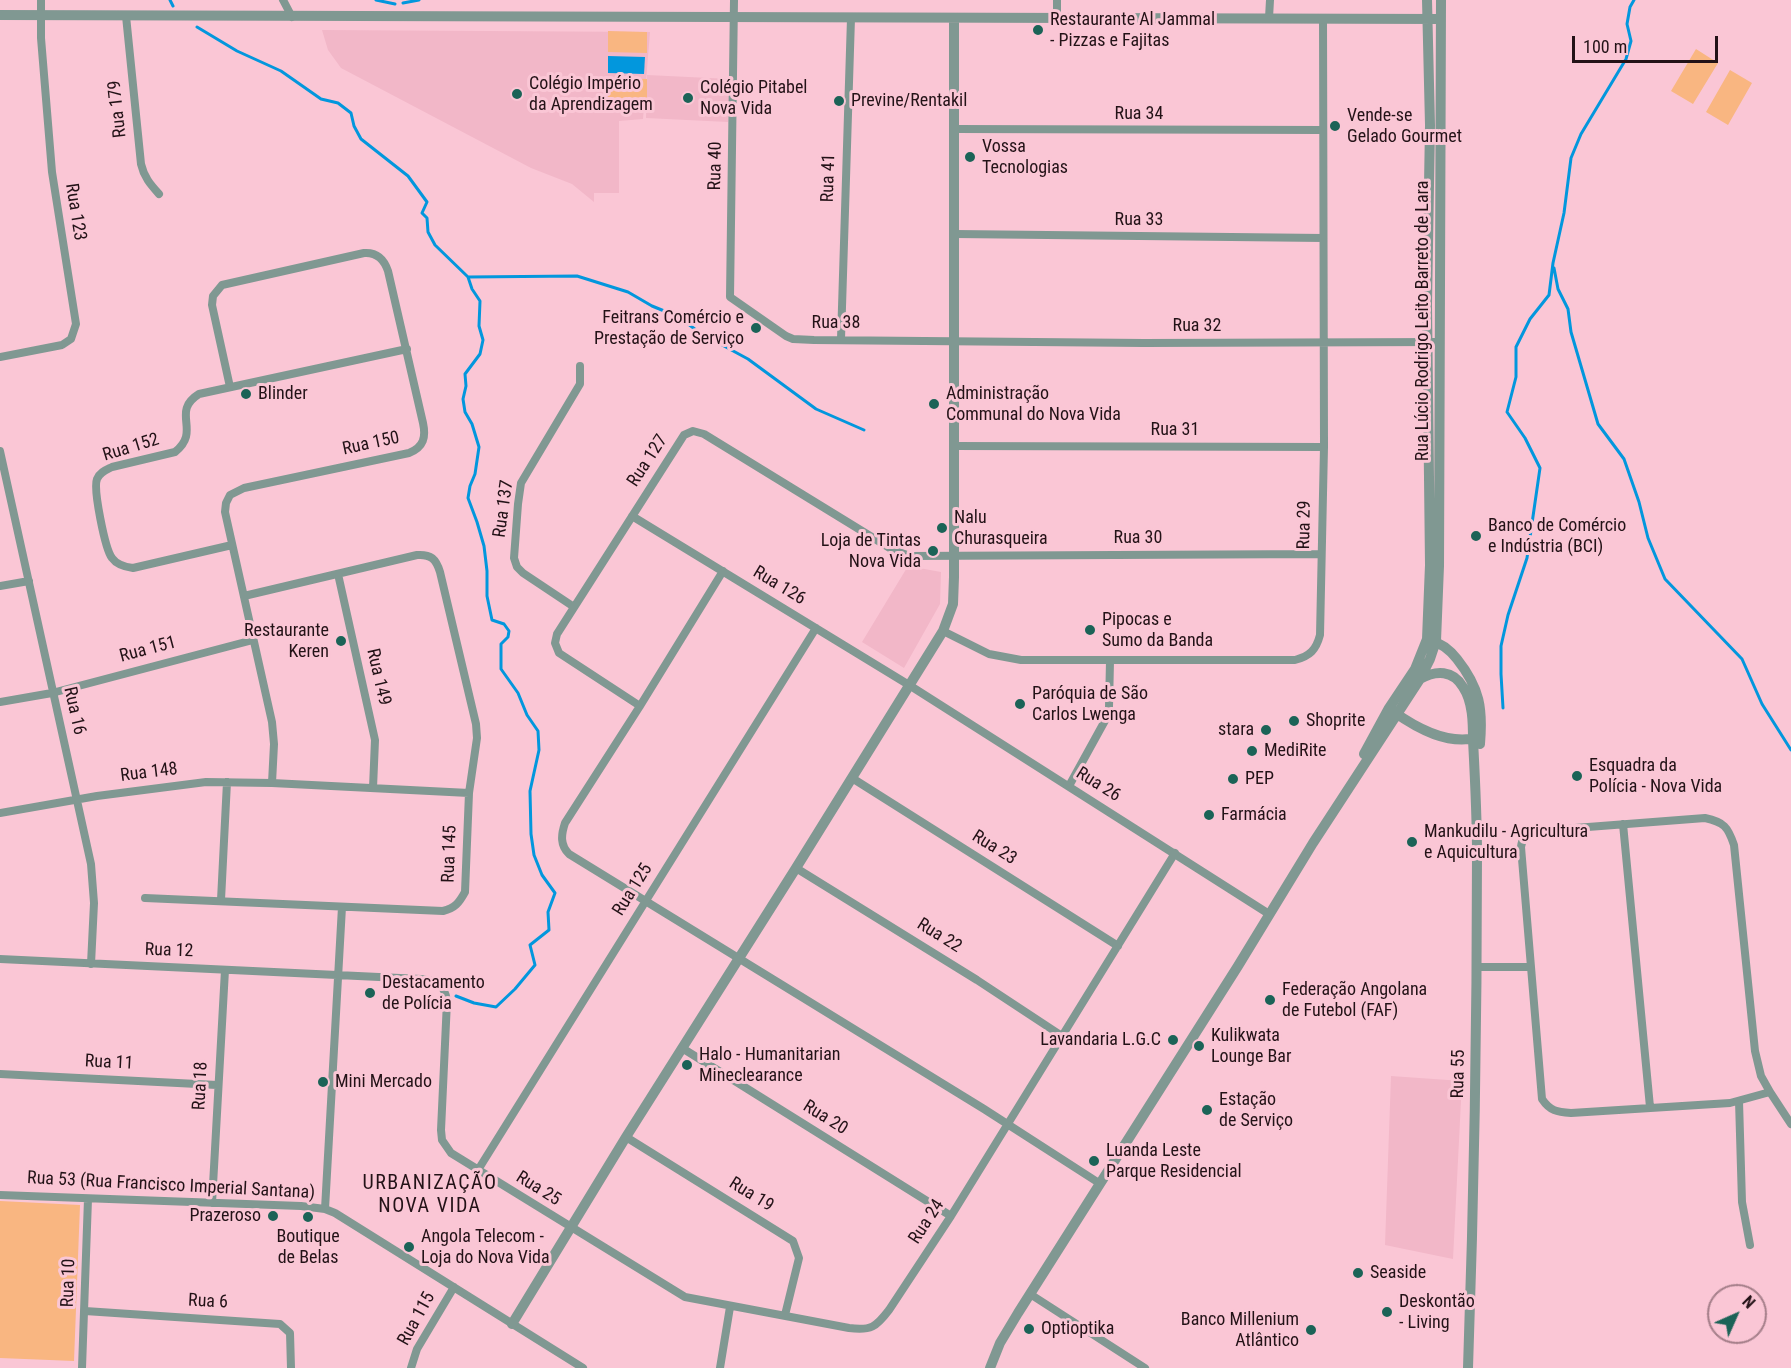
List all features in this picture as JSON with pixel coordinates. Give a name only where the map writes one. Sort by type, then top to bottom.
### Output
[{"type":"street","name":"Rua 123","points":[[0,357],[62,345],[71,339],[76,324],[52,172],[40,15],[41,0]]},
{"type":"street","points":[[283,0],[292,17]]},
{"type":"street","name":"Rua 40","points":[[730,297],[734,0]]},
{"type":"street","points":[[1057,0],[1057,18]]},
{"type":"street","points":[[1269,18],[1270,0]]},
{"type":"street","name":"Rua Lúcio Rodrigo Leito Barreto de Lara","points":[[1427,0],[1434,342]]},
{"type":"street","name":"Rua Lúcio Rodrigo Leito Barreto de Lara","points":[[1432,640],[1430,565],[1441,0]]},
{"type":"street","points":[[0,15],[1441,19]]},
{"type":"street","name":"Rua 179","points":[[126,16],[141,164],[148,182],[159,194]]},
{"type":"street","name":"Rua 41","points":[[841,339],[851,18]]},
{"type":"street","points":[[512,1324],[626,1137],[943,631],[950,615],[953,604],[954,555],[954,18]]},
{"type":"street","name":"Rua 29","points":[[943,631],[984,652],[1002,658],[1021,660],[1110,662],[1294,660],[1308,657],[1317,647],[1320,634],[1324,447],[1323,18]]},
{"type":"street","name":"Rua 34","points":[[955,129],[1323,130]]},
{"type":"street","name":"Rua 33","points":[[955,234],[1323,238]]},
{"type":"street","name":"Rua 150","points":[[230,387],[212,305],[213,296],[218,289],[227,283],[364,253],[378,255],[386,265],[425,430],[419,448],[410,453],[237,491],[230,495],[226,503],[232,545],[272,723],[274,744],[272,783]]},
{"type":"street","name":"Rua 38","points":[[730,297],[786,336],[801,340],[954,341]]},
{"type":"street","name":"Rua 32","points":[[954,341],[1434,342]]},
{"type":"street","name":"Rua 152","points":[[232,545],[133,568],[123,567],[113,560],[108,551],[95,487],[99,475],[112,467],[176,452],[186,441],[188,434],[186,408],[191,399],[199,394],[406,349]]},
{"type":"street","name":"Rua 137","points":[[574,607],[523,573],[517,567],[514,558],[521,483],[580,384],[580,366]]},
{"type":"street","name":"Rua 127","points":[[640,706],[559,653],[555,643],[557,634],[684,435],[698,431],[899,553],[915,557],[954,555]]},
{"type":"street","name":"Rua 31","points":[[954,446],[1324,447]]},
{"type":"street","name":"Rua 16","points":[[0,451],[2,471],[87,842],[94,885],[91,964]]},
{"type":"street","name":"Rua 126","points":[[632,516],[909,685]]},
{"type":"street","name":"Rua 30","points":[[954,555],[1321,554]]},
{"type":"street","points":[[244,596],[417,555],[430,556],[438,564],[476,724],[477,738],[469,793]]},
{"type":"street","points":[[723,571],[565,823],[562,840],[564,849],[1099,1183]]},
{"type":"street","name":"Rua 149","points":[[338,574],[375,740],[373,788]]},
{"type":"street","points":[[0,586],[29,581]]},
{"type":"street","name":"Rua 125","points":[[478,1170],[816,628]]},
{"type":"street","name":"Rua 151","points":[[0,702],[52,693],[253,640]]},
{"type":"street","points":[[1393,711],[1420,679],[1430,659],[1432,640]]},
{"type":"street","points":[[990,1368],[1000,1342],[1339,802],[1432,640]]},
{"type":"street","points":[[1432,640],[1452,653],[1475,684],[1481,709],[1477,738]]},
{"type":"street","points":[[1069,786],[1107,717],[1110,662]]},
{"type":"street","points":[[1420,679],[1431,673],[1443,673],[1449,674],[1460,682],[1467,694],[1477,738]]},
{"type":"street","name":"Rua 26","points":[[909,685],[1269,914]]},
{"type":"street","points":[[1393,711],[1423,729],[1451,740],[1477,738]]},
{"type":"street","name":"Rua 55","points":[[1468,1368],[1477,967],[1477,738]]},
{"type":"street","name":"Rua 23","points":[[852,778],[1118,946]]},
{"type":"street","name":"Rua 148","points":[[0,813],[206,782],[469,793]]},
{"type":"street","points":[[220,900],[227,782]]},
{"type":"street","name":"Rua 145","points":[[145,898],[442,911],[453,908],[465,892],[469,793]]},
{"type":"street","points":[[1770,1092],[1730,1103],[1571,1113],[1557,1112],[1548,1108],[1542,1099],[1521,847],[1525,837],[1536,831],[1705,818],[1719,821],[1730,832],[1734,845],[1755,1051],[1761,1076],[1791,1124]]},
{"type":"street","points":[[1623,824],[1650,1107]]},
{"type":"street","name":"Rua 24","points":[[570,1228],[685,1297],[849,1328],[870,1329],[880,1322],[889,1310],[951,1216],[1175,853]]},
{"type":"street","name":"Rua 22","points":[[796,868],[977,980],[1062,1036]]},
{"type":"street","points":[[325,1209],[342,907]]},
{"type":"street","name":"Rua 12","points":[[0,959],[337,974]]},
{"type":"street","points":[[1477,967],[1531,967]]},
{"type":"street","name":"Rua 18","points":[[212,1203],[225,970]]},
{"type":"street","name":"Rua 25","points":[[337,974],[429,979],[443,988],[447,1001],[442,1140],[451,1153],[570,1228]]},
{"type":"street","name":"Rua 20","points":[[682,1048],[951,1216]]},
{"type":"street","name":"Rua 11","points":[[0,1074],[217,1085]]},
{"type":"street","points":[[1739,1101],[1742,1202],[1750,1245]]},
{"type":"street","name":"Rua 19","points":[[626,1137],[793,1242],[799,1258],[785,1315]]},
{"type":"street","name":"Rua 53 (Rua Francisco Imperial Santana)","points":[[0,1195],[325,1209],[380,1240],[583,1368]]},
{"type":"street","name":"Rua 10","points":[[82,1368],[88,1199]]},
{"type":"street","name":"Rua 115","points":[[411,1368],[417,1349],[454,1287]]},
{"type":"street","points":[[1030,1294],[1145,1368]]},
{"type":"street","points":[[720,1368],[730,1307]]},
{"type":"street","name":"Rua 6","points":[[85,1311],[280,1324],[290,1333],[291,1368]]},
{"type":"shaded area","name":"Colégio Império da Aprendizagem","points":[[322,30],[650,32],[643,119],[619,121],[619,193],[594,193],[594,202],[572,184],[531,168],[341,68],[328,50]]},
{"type":"shaded area","points":[[608,31],[647,32],[647,53],[608,52]]},
{"type":"shaded area","points":[[1696,49],[1718,63],[1693,104],[1671,91]]},
{"type":"shaded area","points":[[1730,70],[1752,83],[1728,125],[1706,112]]},
{"type":"shaded area","name":"Colégio Pitabel Nova Vida","points":[[647,75],[730,79],[728,122],[646,118]]},
{"type":"shaded area","points":[[608,78],[647,79],[647,100],[608,99]]},
{"type":"shaded area","points":[[908,566],[941,572],[940,604],[904,668],[862,642]]},
{"type":"shaded area","points":[[1391,1076],[1462,1081],[1453,1259],[1385,1245]]},
{"type":"shaded area","points":[[0,1201],[80,1205],[74,1361],[0,1358]]},
{"type":"water","points":[[608,56],[645,57],[644,74],[608,73]]},
{"type":"waterway","points":[[170,0],[173,6]]},
{"type":"waterway","points":[[376,0],[395,4]]},
{"type":"waterway","points":[[403,3],[419,0]]},
{"type":"waterway","points":[[1503,708],[1501,646],[1508,615],[1527,558],[1540,468],[1525,438],[1507,412],[1516,377],[1516,347],[1530,319],[1549,295],[1553,263],[1564,213],[1571,158],[1581,134],[1626,59],[1631,41],[1627,24],[1630,7],[1634,0]]},
{"type":"waterway","points":[[197,27],[237,51],[281,71],[321,99],[338,103],[351,113],[354,126],[361,139],[408,176],[427,202],[422,213],[427,218],[428,232],[435,245],[468,277],[480,301],[479,326],[483,340],[480,354],[465,374],[466,386],[463,399],[465,412],[472,424],[479,447],[468,498],[484,546],[487,596],[492,620],[504,624],[509,631],[508,637],[501,644],[501,669],[518,693],[527,715],[538,731],[539,750],[530,791],[531,834],[534,855],[542,875],[555,893],[548,912],[549,930],[530,945],[535,965],[515,989],[496,1007],[474,1003],[456,996]]},
{"type":"waterway","points":[[1554,268],[1558,289],[1568,309],[1571,332],[1598,424],[1624,459],[1639,502],[1648,538],[1665,579],[1742,659],[1762,704],[1791,750]]},
{"type":"waterway","points":[[468,277],[577,276],[628,292],[652,306],[679,317],[700,333],[748,359],[816,409],[864,430]]},
{"type":"place","name":"Restaurante Al Jammal - Pizzas e Fajitas","points":[[1038,30]]},
{"type":"place","name":"Colégio Império da Aprendizagem","points":[[517,94]]},
{"type":"place","name":"Colégio Pitabel Nova Vida","points":[[688,98]]},
{"type":"place","name":"Previne/Rentakil","points":[[839,101]]},
{"type":"place","name":"Vende-se Gelado Gourmet","points":[[1335,126]]},
{"type":"place","name":"Vossa Tecnologias","points":[[970,157]]},
{"type":"place","name":"Feitrans Comércio e Prestação de Serviço","points":[[756,328]]},
{"type":"place","name":"Blinder","points":[[246,394]]},
{"type":"place","name":"Administração Communal do Nova Vida","points":[[934,404]]},
{"type":"place","name":"Nalu Churasqueira","points":[[942,528]]},
{"type":"place","name":"Banco de Comércio e Indústria (BCI)","points":[[1476,536]]},
{"type":"place","name":"Loja de Tintas Nova Vida","points":[[933,551]]},
{"type":"place","name":"Pipocas e Sumo da Banda","points":[[1090,630]]},
{"type":"place","name":"Restaurante Keren","points":[[341,641]]},
{"type":"place","name":"Paróquia de São Carlos Lwenga","points":[[1020,704]]},
{"type":"place","name":"Shoprite","points":[[1294,721]]},
{"type":"place","name":"stara","points":[[1266,730]]},
{"type":"place","name":"MediRite","points":[[1252,751]]},
{"type":"place","name":"Esquadra da Polícia - Nova Vida","points":[[1577,776]]},
{"type":"place","name":"PEP","points":[[1233,779]]},
{"type":"place","name":"Farmácia","points":[[1209,815]]},
{"type":"place","name":"Mankudilu - Agricultura e Aquicultura","points":[[1412,842]]},
{"type":"place","name":"Destacamento de Polícia","points":[[370,993]]},
{"type":"place","name":"Federação Angolana de Futebol (FAF)","points":[[1270,1000]]},
{"type":"place","name":"Lavandaria L.G.C","points":[[1173,1040]]},
{"type":"place","name":"Kulikwata Lounge Bar","points":[[1199,1046]]},
{"type":"place","name":"Halo - Humanitarian Mineclearance","points":[[687,1065]]},
{"type":"place","name":"Mini Mercado","points":[[323,1082]]},
{"type":"place","name":"Estação de Serviço","points":[[1207,1110]]},
{"type":"place","name":"Luanda Leste Parque Residencial","points":[[1094,1161]]},
{"type":"place","name":"Prazeroso","points":[[273,1216]]},
{"type":"place","name":"Boutique de Belas","points":[[308,1217]]},
{"type":"place","name":"Angola Telecom - Loja do Nova Vida","points":[[409,1247]]},
{"type":"place","name":"Seaside","points":[[1358,1273]]},
{"type":"place","name":"Deskontão - Living","points":[[1387,1312]]},
{"type":"place","name":"Optioptika","points":[[1029,1329]]},
{"type":"place","name":"Banco Millenium Atlântico","points":[[1311,1330]]},
{"type":"district","name":"URBANIZAÇÃO NOVA VIDA","points":[[430,1196]]}]
